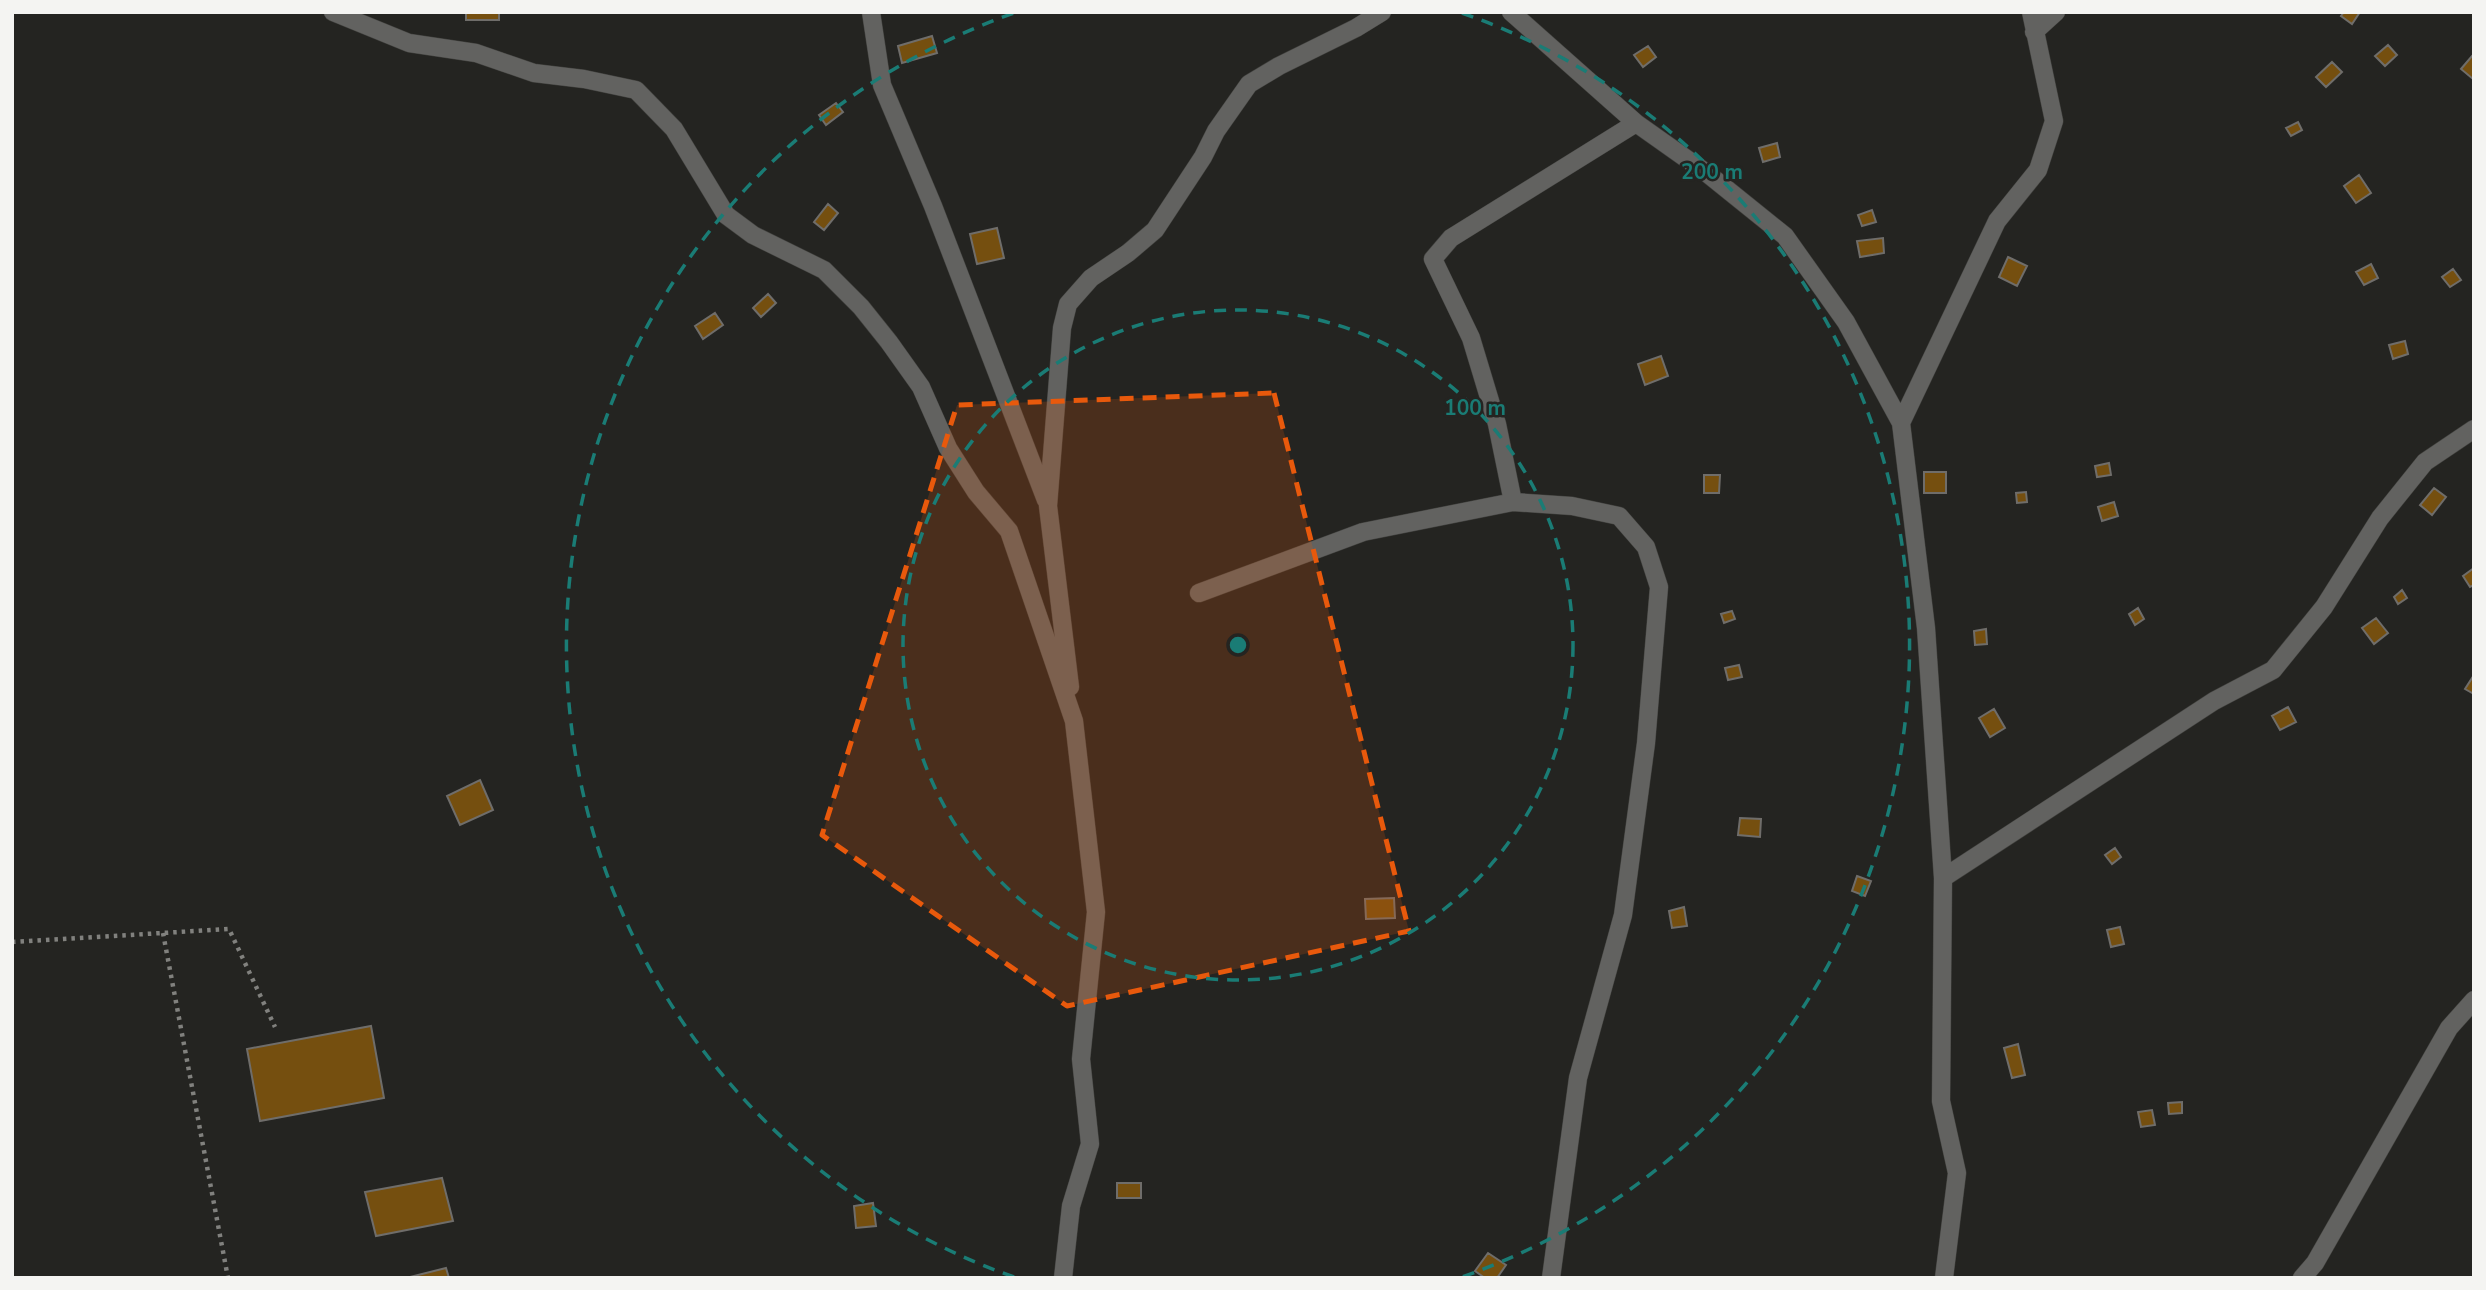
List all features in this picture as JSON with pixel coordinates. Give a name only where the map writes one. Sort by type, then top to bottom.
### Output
[{"type":"street","points":[[333,12],[409,43],[476,53],[534,73],[584,79],[636,90],[674,129],[726,215],[753,235],[824,270],[861,306],[890,342],[920,387],[948,448],[976,492],[1009,531],[1074,721]]},
{"type":"street","points":[[871,12],[882,85],[933,206],[1048,506]]},
{"type":"street","points":[[1063,1278],[1072,1206],[1090,1144],[1081,1059],[1096,912],[1048,506],[1062,328],[1068,304],[1091,278],[1128,253],[1154,230],[1249,84],[1279,65],[1356,28],[1382,12]]},
{"type":"street","points":[[1511,12],[1636,122],[1708,174],[1785,236],[1846,322],[1901,423],[1926,628],[1943,878],[1941,1101],[1957,1173],[1944,1278]]},
{"type":"street","points":[[1901,423],[1997,220],[2038,170],[2054,121],[2031,12]]},
{"type":"street","points":[[2034,32],[2056,12]]},
{"type":"street","points":[[1513,502],[1497,424],[1471,338],[1433,259],[1451,238],[1636,122]]},
{"type":"street","points":[[1943,878],[2214,701],[2273,670],[2324,607],[2380,518],[2425,462],[2474,429]]},
{"type":"street","points":[[1199,593],[1363,532],[1513,502],[1572,506],[1619,516],[1646,547],[1659,587],[1646,743],[1623,915],[1578,1078],[1551,1278]]},
{"type":"street","points":[[2302,1278],[2315,1263],[2449,1028],[2474,1000]]},
{"type":"path","points":[[12,942],[229,929],[275,1027]]},
{"type":"path","points":[[163,933],[228,1278]]},
{"type":"highlighted area","points":[[1274,393],[1409,931],[1067,1006],[822,835],[957,405]]},
{"type":"building","points":[[466,12],[499,12],[499,20],[466,20]]},
{"type":"building","points":[[2344,12],[2360,12],[2352,24],[2341,16]]},
{"type":"building","points":[[932,36],[937,53],[902,63],[898,46]]},
{"type":"building","points":[[2388,45],[2397,55],[2385,66],[2375,56]]},
{"type":"building","points":[[1648,46],[1656,57],[1643,67],[1634,55]]},
{"type":"building","points":[[2474,57],[2473,79],[2461,69]]},
{"type":"building","points":[[2332,62],[2342,72],[2326,87],[2316,77]]},
{"type":"building","points":[[836,103],[843,112],[826,125],[819,115]]},
{"type":"building","points":[[2298,122],[2302,130],[2291,136],[2286,128]]},
{"type":"building","points":[[1777,143],[1780,157],[1763,162],[1759,148]]},
{"type":"building","points":[[2359,175],[2371,193],[2356,203],[2344,186]]},
{"type":"building","points":[[828,204],[838,213],[824,230],[814,222]]},
{"type":"building","points":[[1872,210],[1876,222],[1862,226],[1858,215]]},
{"type":"building","points":[[997,228],[1004,258],[977,264],[970,234]]},
{"type":"building","points":[[1883,238],[1884,253],[1860,257],[1857,241]]},
{"type":"building","points":[[2008,257],[2027,266],[2017,286],[1999,277]]},
{"type":"building","points":[[2371,264],[2378,278],[2364,285],[2356,272]]},
{"type":"building","points":[[2453,269],[2461,280],[2450,287],[2442,277]]},
{"type":"building","points":[[768,294],[776,303],[761,317],[753,308]]},
{"type":"building","points":[[715,313],[723,325],[703,339],[695,326]]},
{"type":"building","points":[[2405,341],[2408,354],[2393,359],[2389,345]]},
{"type":"building","points":[[1661,356],[1668,376],[1645,385],[1638,364]]},
{"type":"building","points":[[2109,463],[2111,475],[2097,477],[2095,466]]},
{"type":"building","points":[[1924,472],[1946,472],[1946,493],[1924,493]]},
{"type":"building","points":[[1704,475],[1720,475],[1719,493],[1704,493]]},
{"type":"building","points":[[2434,488],[2446,497],[2432,515],[2420,505]]},
{"type":"building","points":[[2026,492],[2027,502],[2017,503],[2016,493]]},
{"type":"building","points":[[2114,502],[2118,516],[2102,521],[2098,507]]},
{"type":"building","points":[[2474,568],[2474,585],[2470,587],[2463,576]]},
{"type":"building","points":[[2402,590],[2407,598],[2398,604],[2394,597]]},
{"type":"building","points":[[2138,608],[2144,619],[2135,625],[2129,614]]},
{"type":"building","points":[[1732,611],[1735,619],[1724,623],[1721,614]]},
{"type":"building","points":[[2376,618],[2388,633],[2374,644],[2362,628]]},
{"type":"building","points":[[1986,629],[1987,644],[1975,645],[1974,631]]},
{"type":"building","points":[[1739,665],[1742,677],[1728,680],[1725,668]]},
{"type":"building","points":[[2474,675],[2474,694],[2465,689]]},
{"type":"building","points":[[2288,707],[2296,722],[2280,730],[2272,716]]},
{"type":"building","points":[[1994,709],[2005,728],[1990,737],[1979,718]]},
{"type":"building","points":[[480,780],[493,810],[460,825],[447,796]]},
{"type":"building","points":[[1740,818],[1761,819],[1760,837],[1738,835]]},
{"type":"building","points":[[2115,848],[2121,857],[2112,864],[2105,855]]},
{"type":"building","points":[[1857,876],[1871,881],[1865,896],[1852,891]]},
{"type":"building","points":[[1394,898],[1395,918],[1366,919],[1365,899]]},
{"type":"building","points":[[1684,907],[1687,926],[1672,928],[1669,911]]},
{"type":"building","points":[[2120,927],[2124,944],[2111,947],[2107,930]]},
{"type":"building","points":[[371,1026],[384,1098],[260,1121],[247,1049]]},
{"type":"building","points":[[2018,1044],[2025,1075],[2012,1078],[2004,1048]]},
{"type":"building","points":[[2182,1102],[2182,1113],[2169,1114],[2168,1103]]},
{"type":"building","points":[[2152,1110],[2155,1125],[2141,1127],[2138,1112]]},
{"type":"building","points":[[442,1178],[453,1221],[376,1236],[365,1192]]},
{"type":"building","points":[[1117,1183],[1141,1183],[1141,1198],[1117,1198]]},
{"type":"building","points":[[873,1203],[876,1226],[856,1228],[854,1206]]},
{"type":"building","points":[[1488,1253],[1506,1265],[1497,1278],[1485,1278],[1475,1271]]},
{"type":"building","points":[[446,1268],[449,1278],[406,1278]]}]
